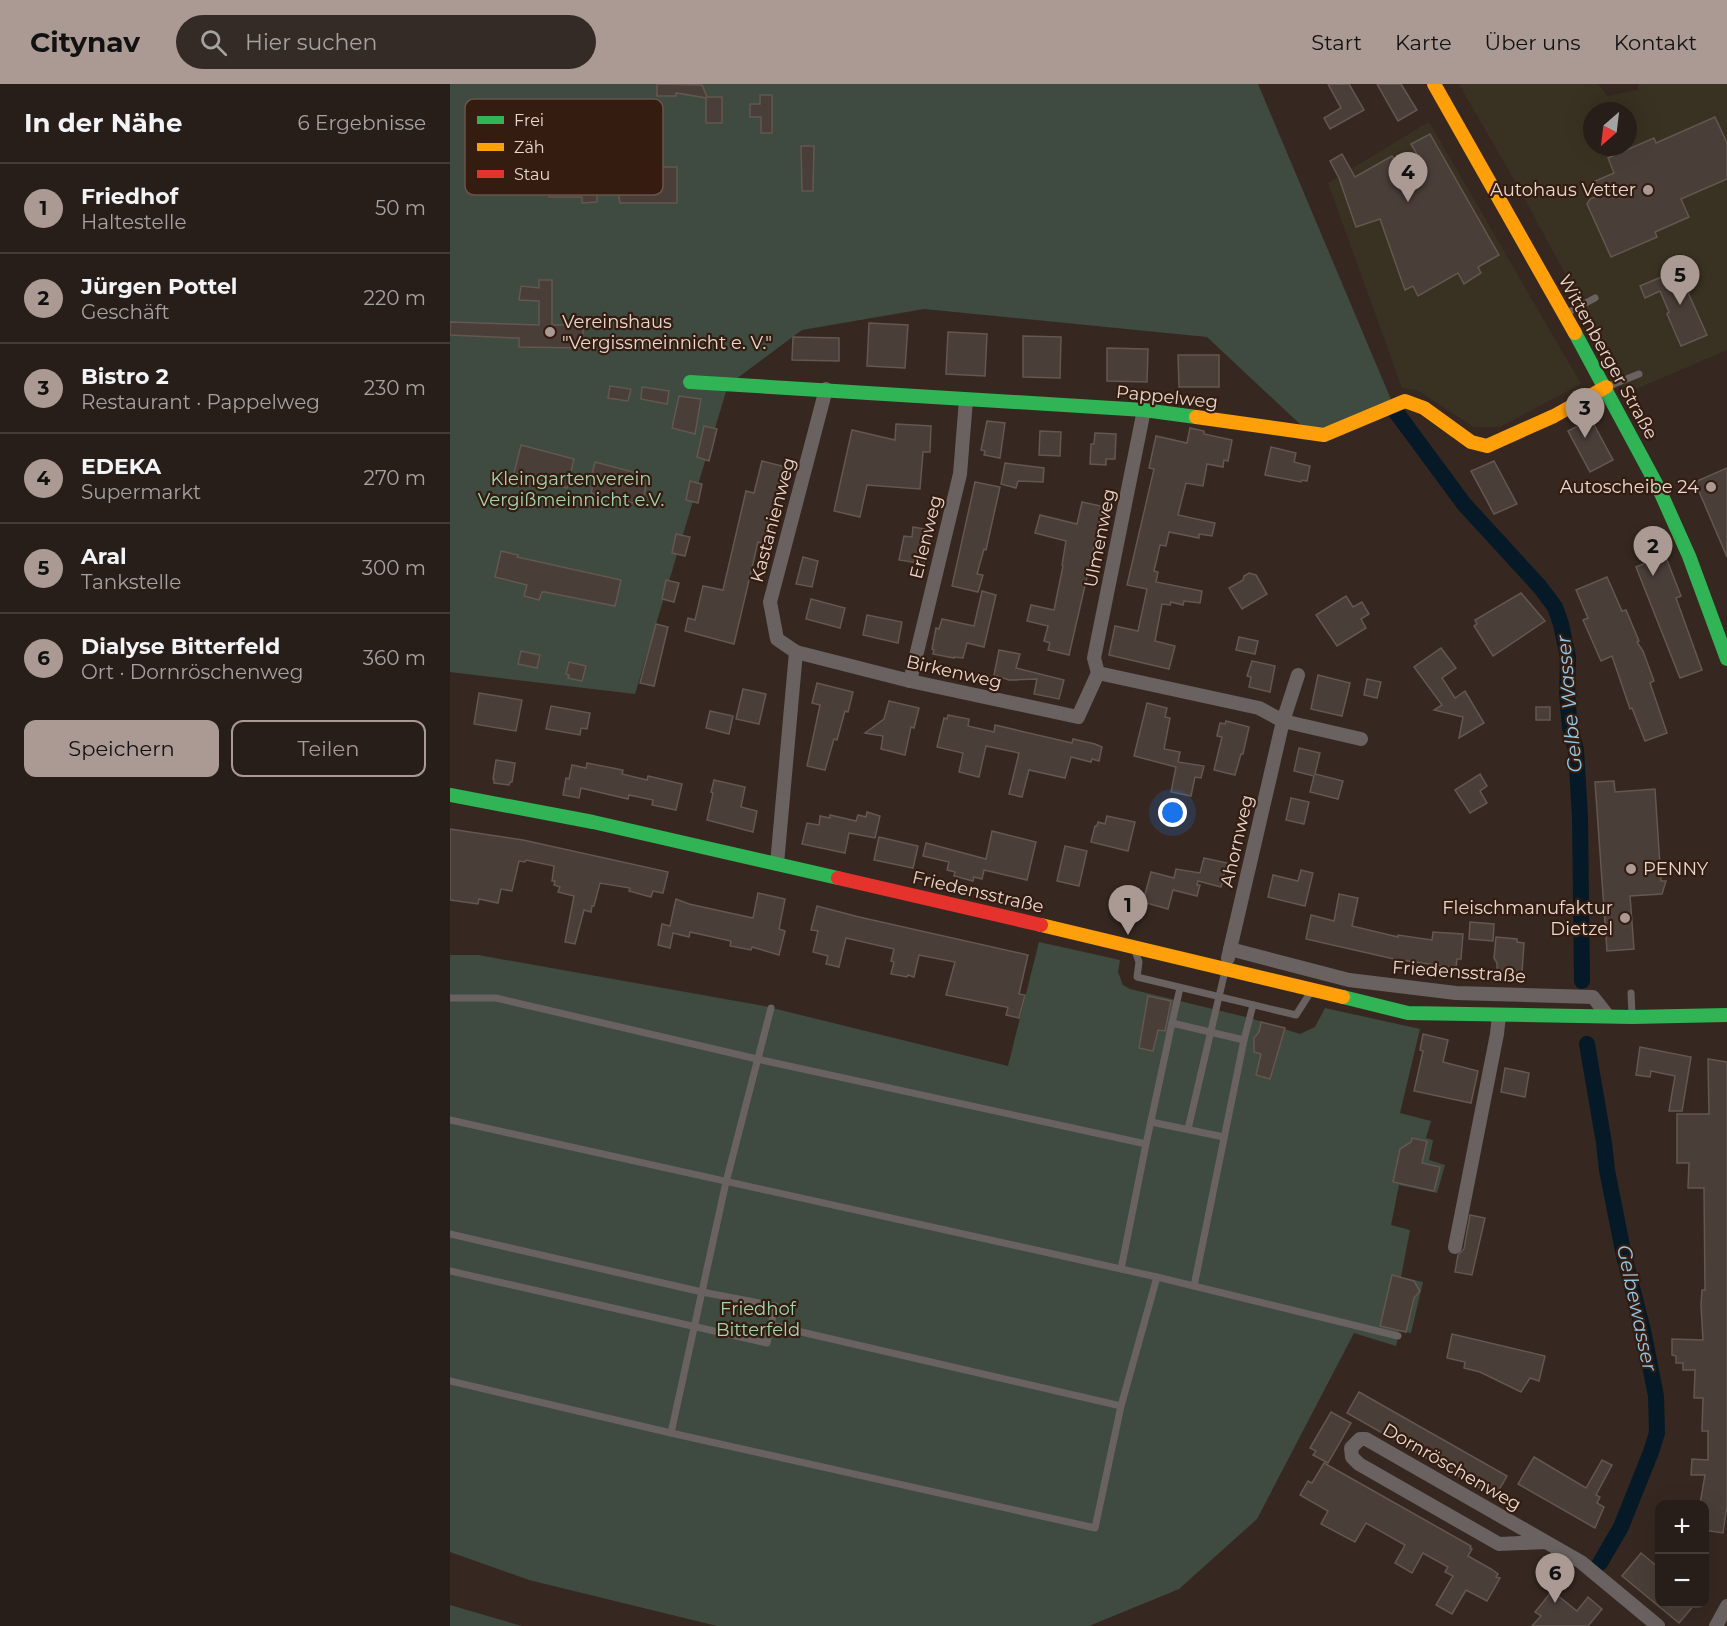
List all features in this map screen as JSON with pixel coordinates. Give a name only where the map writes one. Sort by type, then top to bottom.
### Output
[{"type":"street","name":"Wittenberger Straße","points":[[1434,84],[1606,387],[1689,556],[1727,659]]},
{"type":"street","name":"Pappelweg","points":[[690,382],[752,391],[826,389],[1144,410],[1324,435],[1405,401],[1424,408],[1471,442],[1487,446],[1554,416],[1606,387]]},
{"type":"street","name":"Kastanienweg","points":[[796,652],[777,639],[770,602],[826,389]]},
{"type":"street","name":"Erlenweg","points":[[910,681],[960,474],[966,400]]},
{"type":"street","name":"Ulmenweg","points":[[1098,673],[1094,658],[1144,410]]},
{"type":"street","name":"Birkenweg","points":[[796,652],[910,681],[1078,717],[1098,673]]},
{"type":"street","points":[[777,864],[796,652]]},
{"type":"street","points":[[1098,673],[1258,708],[1283,721],[1361,739]]},
{"type":"street","name":"Ahornweg","points":[[1225,969],[1283,721],[1298,675]]},
{"type":"street","name":"Friedensstraße","points":[[450,795],[593,822],[1133,946],[1408,1013],[1632,1017],[1727,1015]]},
{"type":"street","name":"Friedensstraße","points":[[1230,950],[1349,980],[1456,993],[1593,997],[1608,1016]]},
{"type":"street","points":[[1455,1247],[1499,1015]]},
{"type":"street","name":"Dornröschenweg","points":[[1546,1542],[1499,1544],[1359,1464],[1352,1457],[1351,1448],[1360,1439],[1366,1439],[1581,1562],[1658,1626]]},
{"type":"street","points":[[1716,1626],[1727,1606]]},
{"type":"lane","points":[[1564,314],[1595,298]]},
{"type":"lane","points":[[1606,387],[1639,374]]},
{"type":"lane","points":[[1133,946],[1138,962],[1137,977],[1180,988],[1296,1015],[1312,990]]},
{"type":"lane","points":[[1188,1129],[1225,969]]},
{"type":"lane","points":[[1121,1269],[1180,988]]},
{"type":"lane","points":[[1631,993],[1632,1017]]},
{"type":"lane","points":[[450,998],[496,998],[757,1059],[1146,1144]]},
{"type":"lane","points":[[1194,1286],[1253,1005]]},
{"type":"lane","points":[[671,1433],[726,1182],[771,1008]]},
{"type":"lane","points":[[1172,1023],[1244,1040]]},
{"type":"lane","points":[[450,1120],[1157,1277],[1398,1336]]},
{"type":"lane","points":[[1151,1122],[1224,1137]]},
{"type":"lane","points":[[450,1234],[702,1292],[775,1306],[767,1343],[450,1271]]},
{"type":"lane","points":[[450,1381],[1095,1528],[1121,1406],[1157,1277]]},
{"type":"lane","points":[[771,1325],[1121,1406]]},
{"type":"shaded area","points":[[1459,84],[1598,84],[1608,96],[1638,90],[1638,84],[1727,84],[1727,350],[1627,393],[1611,352],[1593,325]]},
{"type":"shaded area","points":[[1429,122],[1581,384],[1500,427],[1474,427],[1417,390],[1402,388],[1328,183]]},
{"type":"green space","name":"Kleingartenverein Vergißmeinnicht e.V.","points":[[450,84],[1258,84],[1395,409],[1346,431],[1302,426],[1207,337],[924,309],[802,330],[728,385],[635,694],[450,672]]},
{"type":"green space","name":"Friedhof Bitterfeld","points":[[1039,942],[1120,960],[1118,972],[1123,985],[1130,989],[1250,1018],[1300,1034],[1315,1027],[1325,1008],[1420,1029],[1400,1113],[1431,1121],[1426,1138],[1433,1140],[1429,1160],[1445,1165],[1437,1193],[1399,1185],[1391,1225],[1410,1230],[1401,1277],[1423,1282],[1411,1333],[1399,1331],[1396,1346],[1354,1333],[1257,1519],[1179,1589],[1089,1626],[717,1626],[529,1580],[450,1552],[450,955],[478,955],[764,1006],[1008,1066]]},
{"type":"green space","points":[[450,1605],[522,1626],[450,1626]]},
{"type":"building","points":[[657,84],[702,85],[707,97],[722,97],[722,123],[706,123],[706,98],[676,93],[676,96],[657,96]]},
{"type":"building","points":[[1328,84],[1349,84],[1364,110],[1330,129],[1324,118],[1341,108]]},
{"type":"building","points":[[1377,84],[1401,84],[1417,110],[1398,121]]},
{"type":"building","points":[[760,95],[772,95],[772,133],[761,133],[761,117],[750,117],[750,104],[760,104]]},
{"type":"building","name":"Autohaus Vetter","points":[[1715,117],[1727,143],[1727,179],[1681,199],[1689,217],[1655,232],[1657,237],[1611,257],[1587,204],[1590,199],[1597,196],[1591,183],[1614,173],[1608,158],[1637,156],[1637,145],[1654,138],[1656,143]]},
{"type":"building","points":[[1430,134],[1499,255],[1478,267],[1481,273],[1464,284],[1458,273],[1418,296],[1413,286],[1405,290],[1380,219],[1356,227],[1339,178],[1330,161],[1342,154],[1355,177],[1392,156],[1404,176],[1423,164],[1411,144]]},
{"type":"building","points":[[801,146],[814,146],[813,191],[802,191]]},
{"type":"building","points":[[663,167],[677,167],[677,203],[620,203],[619,195],[663,195]]},
{"type":"building","points":[[549,195],[597,195],[597,202],[582,203],[582,197],[549,197]]},
{"type":"building","points":[[1678,270],[1707,335],[1681,346],[1660,291],[1645,298],[1640,286]]},
{"type":"building","points":[[539,280],[552,280],[552,325],[583,325],[583,348],[519,347],[519,338],[450,335],[450,322],[539,325],[539,301],[519,300],[521,286],[539,288]]},
{"type":"building","points":[[869,323],[908,325],[905,368],[867,366]]},
{"type":"building","points":[[948,332],[987,334],[985,376],[946,374]]},
{"type":"building","points":[[1023,336],[1061,337],[1060,378],[1023,377]]},
{"type":"building","points":[[793,337],[839,338],[839,361],[792,360]]},
{"type":"building","points":[[1107,348],[1148,349],[1147,382],[1107,381]]},
{"type":"building","points":[[1178,355],[1219,355],[1219,387],[1179,387]]},
{"type":"building","points":[[610,386],[631,389],[628,401],[608,398]]},
{"type":"building","points":[[642,387],[669,391],[667,404],[641,399]]},
{"type":"building","points":[[679,396],[701,399],[695,434],[672,428]]},
{"type":"building","points":[[1591,419],[1613,460],[1590,472],[1568,431]]},
{"type":"building","points":[[987,421],[1005,423],[1000,458],[984,455],[985,451],[981,450]]},
{"type":"building","points":[[896,424],[931,426],[930,452],[923,452],[920,489],[867,485],[860,517],[834,511],[852,430],[895,440]]},
{"type":"building","points":[[704,426],[717,429],[709,461],[697,457]]},
{"type":"building","points":[[1190,428],[1204,431],[1204,434],[1232,440],[1228,461],[1224,460],[1223,467],[1207,464],[1203,486],[1186,483],[1178,515],[1215,523],[1212,536],[1199,534],[1199,538],[1169,532],[1166,546],[1160,545],[1154,571],[1158,572],[1156,582],[1202,591],[1200,603],[1184,601],[1183,605],[1171,602],[1170,605],[1162,604],[1155,641],[1175,646],[1169,669],[1109,655],[1115,626],[1138,631],[1147,589],[1127,585],[1154,469],[1149,468],[1156,436],[1187,443]]},
{"type":"building","points":[[1040,431],[1061,432],[1060,456],[1039,455]]},
{"type":"building","points":[[1095,433],[1116,434],[1115,459],[1106,459],[1106,465],[1090,464],[1091,444],[1094,444]]},
{"type":"building","points":[[521,445],[574,459],[567,488],[514,473]]},
{"type":"building","points":[[1271,447],[1296,453],[1294,462],[1310,466],[1307,481],[1302,480],[1301,482],[1265,475]]},
{"type":"building","points":[[762,461],[786,467],[768,545],[758,542],[734,644],[685,631],[688,618],[695,620],[703,586],[723,590],[746,491],[754,493]]},
{"type":"building","points":[[1494,461],[1517,504],[1494,514],[1471,471]]},
{"type":"building","points":[[595,462],[648,476],[642,505],[591,493]]},
{"type":"building","points":[[1005,463],[1044,468],[1043,482],[1018,481],[1016,488],[1001,484]]},
{"type":"building","points":[[1727,468],[1727,557],[1695,482]]},
{"type":"building","points":[[690,481],[702,484],[698,503],[686,500]]},
{"type":"building","points":[[975,482],[1000,487],[986,550],[984,549],[977,574],[983,575],[978,592],[952,586]]},
{"type":"building","points":[[1082,502],[1101,506],[1100,512],[1102,512],[1069,655],[1048,650],[1050,643],[1044,641],[1048,626],[1027,621],[1031,605],[1054,610],[1063,566],[1066,541],[1035,533],[1040,515],[1077,524]]},
{"type":"building","points":[[913,527],[931,530],[924,564],[899,560],[904,536],[912,537]]},
{"type":"building","points":[[676,534],[690,537],[685,556],[672,553]]},
{"type":"building","points":[[501,551],[518,555],[517,557],[621,580],[615,606],[545,592],[542,592],[539,600],[524,596],[527,585],[495,577]]},
{"type":"building","points":[[1665,555],[1681,596],[1676,598],[1702,670],[1680,678],[1636,567]]},
{"type":"building","points":[[803,557],[818,561],[812,587],[796,584]]},
{"type":"building","points":[[1249,573],[1256,575],[1267,594],[1242,609],[1229,588],[1243,580],[1244,576]]},
{"type":"building","points":[[1607,577],[1622,611],[1626,610],[1639,641],[1637,642],[1643,651],[1654,681],[1650,683],[1667,733],[1645,741],[1632,708],[1630,709],[1612,656],[1601,661],[1583,620],[1588,618],[1576,590]]},
{"type":"building","points":[[666,580],[679,583],[674,602],[662,599]]},
{"type":"building","points":[[982,591],[996,595],[984,647],[967,643],[963,658],[933,654],[936,628],[939,629],[942,619],[974,626]]},
{"type":"building","points":[[1521,593],[1545,621],[1493,656],[1474,626],[1477,624],[1475,620]]},
{"type":"building","points":[[1346,596],[1353,607],[1362,602],[1369,614],[1361,619],[1366,628],[1337,646],[1316,615]]},
{"type":"building","points":[[811,599],[845,608],[840,628],[806,619]]},
{"type":"building","points":[[867,615],[902,622],[898,643],[863,635]]},
{"type":"building","points":[[656,624],[668,627],[654,686],[640,683]]},
{"type":"building","points":[[1239,637],[1258,641],[1255,654],[1236,650]]},
{"type":"building","points":[[1441,648],[1456,668],[1442,678],[1455,698],[1465,691],[1484,723],[1459,738],[1463,717],[1434,710],[1442,705],[1414,667]]},
{"type":"building","points":[[999,650],[1020,654],[1016,668],[1064,680],[1059,699],[1034,694],[1037,679],[1009,680],[994,675]]},
{"type":"building","points":[[521,651],[540,655],[537,668],[518,664]]},
{"type":"building","points":[[1252,661],[1275,666],[1270,692],[1249,687],[1251,677],[1247,676]]},
{"type":"building","points":[[569,662],[586,666],[582,681],[568,678],[569,675],[566,674]]},
{"type":"building","points":[[1318,675],[1350,683],[1342,716],[1311,709]]},
{"type":"building","points":[[1367,679],[1381,682],[1377,698],[1364,695]]},
{"type":"building","points":[[817,683],[853,692],[848,712],[845,711],[825,770],[807,766],[820,705],[812,703]]},
{"type":"building","points":[[743,689],[766,694],[759,724],[736,719]]},
{"type":"building","points":[[479,693],[522,700],[516,731],[474,724]]},
{"type":"building","points":[[889,701],[919,708],[914,728],[911,727],[905,755],[881,749],[883,736],[865,733],[884,719]]},
{"type":"building","points":[[1147,703],[1167,708],[1165,717],[1170,718],[1164,749],[1180,752],[1178,762],[1204,766],[1201,778],[1195,777],[1191,796],[1171,792],[1176,767],[1134,756]]},
{"type":"building","points":[[551,706],[590,713],[587,729],[581,728],[580,735],[546,729]]},
{"type":"building","points":[[1536,707],[1550,707],[1550,720],[1536,720]]},
{"type":"building","points":[[710,711],[733,716],[729,734],[706,728]]},
{"type":"building","points":[[948,715],[969,719],[968,726],[994,732],[995,725],[1072,743],[1073,739],[1095,744],[1102,747],[1099,761],[1092,759],[1091,762],[1071,757],[1065,778],[1029,770],[1022,797],[1009,794],[1019,753],[986,746],[979,777],[959,772],[963,753],[937,747],[944,718],[947,719]]},
{"type":"building","points":[[1226,721],[1249,727],[1235,775],[1214,770],[1222,737],[1217,736],[1220,723],[1225,724]]},
{"type":"building","points":[[1299,748],[1320,753],[1315,774],[1343,781],[1338,799],[1310,792],[1314,776],[1294,771]]},
{"type":"building","points":[[496,760],[515,763],[512,782],[509,785],[494,783]]},
{"type":"building","points":[[587,763],[623,770],[622,774],[647,780],[648,776],[682,784],[676,810],[652,805],[653,800],[629,795],[628,799],[581,788],[579,798],[563,795],[566,778],[569,779],[572,765],[586,768]]},
{"type":"building","points":[[1480,774],[1487,786],[1480,791],[1487,803],[1470,813],[1455,790]]},
{"type":"building","points":[[714,780],[745,787],[741,807],[757,811],[753,832],[707,820]]},
{"type":"building","name":"PENNY","points":[[1614,781],[1615,792],[1655,789],[1661,881],[1666,881],[1662,894],[1630,896],[1634,949],[1607,951],[1595,782]]},
{"type":"building","points":[[1291,798],[1309,802],[1304,824],[1286,820]]},
{"type":"building","points":[[867,812],[880,816],[875,838],[849,833],[845,853],[802,844],[807,823],[819,825],[820,816],[830,818],[830,815],[856,821],[858,815],[866,817]]},
{"type":"building","points":[[1107,816],[1135,822],[1128,851],[1091,842],[1095,826],[1098,822],[1105,824]]},
{"type":"building","points":[[450,829],[523,840],[668,872],[663,893],[653,891],[651,897],[629,891],[630,888],[600,883],[591,912],[584,910],[575,944],[565,942],[574,896],[558,892],[560,887],[554,885],[555,881],[552,881],[554,866],[526,860],[525,862],[519,861],[512,891],[501,889],[498,903],[479,899],[478,904],[450,900]]},
{"type":"building","points":[[992,831],[1036,842],[1027,880],[984,870],[982,879],[974,877],[973,881],[954,876],[955,872],[947,870],[949,862],[923,856],[926,843],[986,859]]},
{"type":"building","points":[[879,837],[918,846],[913,868],[874,860]]},
{"type":"building","points":[[1065,846],[1087,851],[1079,886],[1057,881]]},
{"type":"building","points":[[1204,858],[1227,863],[1221,887],[1198,881],[1197,885],[1200,885],[1197,896],[1173,890],[1168,909],[1143,902],[1151,872],[1174,878],[1176,869],[1200,873]]},
{"type":"building","points":[[1301,870],[1313,873],[1305,906],[1268,897],[1273,875],[1298,881]]},
{"type":"building","points":[[758,893],[785,899],[779,929],[785,931],[779,955],[752,947],[751,950],[730,946],[731,941],[690,932],[689,937],[673,933],[670,948],[658,945],[662,924],[670,926],[676,899],[753,918]]},
{"type":"building","points":[[1339,894],[1358,898],[1352,926],[1398,937],[1398,935],[1432,940],[1433,932],[1463,934],[1461,959],[1457,959],[1456,968],[1394,959],[1306,939],[1311,915],[1334,921]]},
{"type":"building","points":[[817,906],[1028,955],[1019,994],[1025,995],[1019,1018],[1006,1015],[1008,1008],[1006,1007],[946,995],[955,962],[919,955],[914,977],[891,974],[894,949],[846,938],[839,967],[826,964],[828,956],[813,952],[818,931],[811,930]]},
{"type":"building","points":[[1470,922],[1494,924],[1493,941],[1469,939]]},
{"type":"building","points":[[1496,937],[1517,939],[1517,942],[1524,943],[1522,973],[1497,971],[1494,958]]},
{"type":"building","points":[[1148,996],[1171,1001],[1165,1031],[1158,1030],[1153,1051],[1139,1048]]},
{"type":"building","points":[[1261,1022],[1285,1028],[1270,1079],[1256,1075],[1261,1054],[1254,1052],[1254,1038],[1259,1032]]},
{"type":"building","points":[[1423,1034],[1448,1040],[1443,1062],[1478,1071],[1471,1103],[1414,1091],[1423,1051],[1420,1050]]},
{"type":"building","points":[[1640,1047],[1691,1057],[1682,1111],[1669,1111],[1675,1076],[1651,1071],[1650,1077],[1636,1075]]},
{"type":"building","points":[[1708,1059],[1727,1062],[1727,1505],[1723,1533],[1709,1531],[1709,1500],[1701,1500],[1705,1475],[1691,1475],[1692,1459],[1708,1460],[1708,1431],[1702,1431],[1703,1398],[1694,1398],[1695,1370],[1683,1370],[1683,1363],[1676,1363],[1676,1356],[1672,1355],[1672,1339],[1703,1340],[1701,1305],[1702,1290],[1705,1290],[1704,1188],[1688,1188],[1689,1163],[1677,1163],[1677,1114],[1709,1114]]},
{"type":"building","points":[[1505,1068],[1529,1073],[1525,1097],[1501,1092]]},
{"type":"building","points":[[1412,1138],[1427,1141],[1422,1163],[1440,1167],[1434,1191],[1393,1182],[1400,1149],[1411,1142]]},
{"type":"building","points":[[1470,1215],[1485,1218],[1472,1275],[1455,1272],[1458,1255],[1464,1249]]},
{"type":"building","points":[[1392,1275],[1414,1281],[1420,1291],[1414,1298],[1406,1332],[1380,1326]]},
{"type":"building","points":[[1452,1334],[1545,1356],[1539,1381],[1530,1378],[1521,1392],[1480,1372],[1464,1368],[1465,1362],[1447,1358]]},
{"type":"building","points":[[1359,1392],[1507,1476],[1495,1497],[1347,1413]]},
{"type":"building","points":[[1331,1412],[1351,1423],[1328,1463],[1313,1455],[1316,1451],[1310,1448]]},
{"type":"building","points":[[1534,1457],[1586,1488],[1602,1460],[1612,1465],[1596,1495],[1600,1497],[1597,1503],[1604,1507],[1595,1528],[1518,1484]]},
{"type":"building","points":[[1324,1463],[1471,1546],[1472,1549],[1468,1556],[1491,1569],[1498,1574],[1496,1577],[1500,1578],[1487,1601],[1466,1590],[1452,1614],[1436,1605],[1453,1576],[1445,1572],[1448,1567],[1423,1553],[1412,1573],[1395,1563],[1405,1545],[1366,1523],[1355,1542],[1321,1524],[1328,1511],[1300,1495],[1308,1481],[1312,1483]]},
{"type":"building","points":[[1641,1553],[1655,1565],[1655,1603],[1622,1576]]},
{"type":"building","points":[[1552,1591],[1577,1611],[1588,1597],[1602,1609],[1588,1626],[1532,1626],[1541,1616],[1535,1612]]},
{"type":"building","points":[[1661,1608],[1692,1608],[1679,1623]]},
{"type":"waterway","name":"Gelbe Wasser","points":[[1396,412],[1464,504],[1540,587],[1555,607],[1561,624],[1568,657],[1567,694],[1570,728],[1576,750],[1580,817],[1582,981]]},
{"type":"waterway","name":"Gelbewasser","points":[[1587,1044],[1607,1170],[1656,1396],[1657,1433],[1621,1527],[1600,1563]]},
{"type":"traffic: fast","points":[[1575,333],[1659,489],[1689,556],[1727,659]]},
{"type":"traffic: fast","points":[[690,382],[1144,410],[1196,417]]},
{"type":"traffic: fast","points":[[450,795],[593,822],[838,878]]},
{"type":"traffic: fast","points":[[1343,997],[1408,1013],[1632,1017],[1727,1015]]},
{"type":"traffic: slow","points":[[1434,84],[1575,333]]},
{"type":"traffic: slow","points":[[1196,417],[1324,435],[1405,401],[1424,408],[1471,442],[1487,446],[1554,416],[1606,387]]},
{"type":"traffic: slow","points":[[1041,925],[1343,997]]},
{"type":"traffic: jam","points":[[838,878],[1041,925]]},
{"type":"place","name":"Autohaus Vetter","points":[[1648,190]]},
{"type":"place","name":"EDEKA","points":[[1408,202]]},
{"type":"place","name":"Aral","points":[[1680,305]]},
{"type":"place","name":"Vereinshaus \"Vergissmeinnicht e. V.\"","points":[[550,332]]},
{"type":"place","name":"Bistro 2","points":[[1585,438]]},
{"type":"place","name":"Autoscheibe 24","points":[[1711,487]]},
{"type":"place","name":"Jürgen Pottel","points":[[1653,576]]},
{"type":"place","name":"PENNY","points":[[1631,869]]},
{"type":"place","name":"Fleischmanufaktur Dietzel","points":[[1625,918]]},
{"type":"place","name":"Friedhof","points":[[1128,935]]},
{"type":"place","name":"Dialyse Bitterfeld","points":[[1555,1603]]}]
